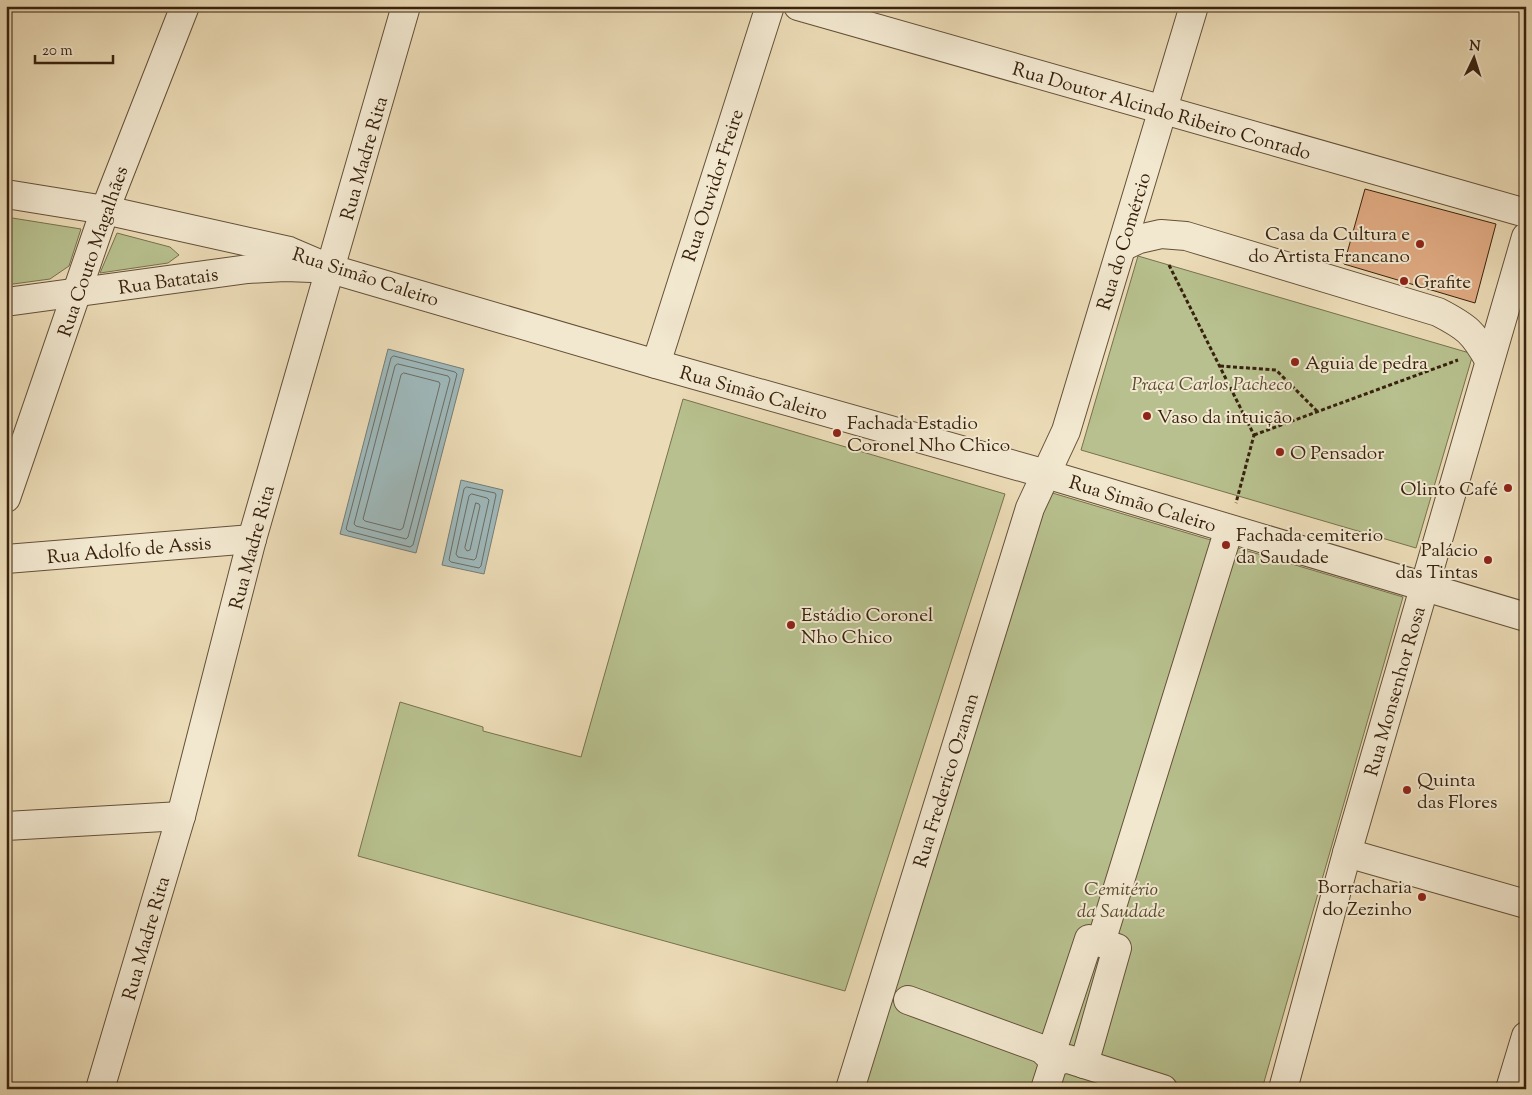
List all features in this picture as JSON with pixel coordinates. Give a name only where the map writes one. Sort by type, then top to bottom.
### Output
[{"type":"street","name":"Rua Couto Magalhães","points":[[6,498],[105,210],[185,6]]},
{"type":"street","name":"Rua Madre Rita","points":[[100,1089],[181,816],[252,539],[406,6]]},
{"type":"street","name":"Rua Ouvidor Freire","points":[[656,364],[770,6]]},
{"type":"street","name":"Rua Doutor Alcindo Ribeiro Conrado","points":[[798,6],[1526,212]]},
{"type":"street","name":"Rua do Comércio","points":[[1046,474],[1066,431],[1194,6]]},
{"type":"street","name":"Rua Simão Caleiro","points":[[6,194],[105,210],[290,251],[331,269],[656,364],[1046,474],[1526,617]]},
{"type":"street","points":[[1122,247],[1139,239],[1161,234],[1186,236],[1438,312],[1463,325],[1478,341],[1476,359]]},
{"type":"street","name":"Rua Monsenhor Rosa","points":[[1283,1089],[1347,854],[1424,587],[1476,359],[1526,238]]},
{"type":"street","name":"Rua Batatais","points":[[6,302],[248,269],[285,267],[331,269]]},
{"type":"street","name":"Rua Frederico Ozanan","points":[[850,1089],[1030,508],[1046,474]]},
{"type":"street","points":[[1101,942],[1229,529]]},
{"type":"street","name":"Rua Adolfo de Assis","points":[[6,559],[252,539]]},
{"type":"street","points":[[6,826],[181,816]]},
{"type":"street","points":[[1347,854],[1526,904]]},
{"type":"street","points":[[1045,1089],[1052,1059],[1089,939],[1117,948],[1084,1064]]},
{"type":"street","points":[[908,1000],[1042,1049],[1052,1059],[1068,1058],[1163,1089]]},
{"type":"street","points":[[1510,1089],[1526,1036]]},
{"type":"path","points":[[1169,266],[1254,435],[1229,529]]},
{"type":"path","points":[[1254,435],[1317,411],[1476,359]]},
{"type":"path","points":[[1220,366],[1276,370],[1317,411]]},
{"type":"green space","points":[[6,217],[81,229],[69,266],[50,279],[6,285]]},
{"type":"green space","points":[[117,233],[170,247],[179,255],[168,263],[100,273]]},
{"type":"green space","name":"Praça Carlos Pacheco","points":[[1138,256],[1473,354],[1416,548],[1081,450]]},
{"type":"green space","name":"Estádio Coronel Nho Chico","points":[[683,399],[1005,494],[845,991],[358,856],[400,702],[483,727],[483,731],[581,757]]},
{"type":"green space","name":"Cemitério da Saudade","points":[[1049,492],[1403,597],[1262,1089],[864,1089]]},
{"type":"water","points":[[388,349],[464,369],[416,553],[340,534]]},
{"type":"water","points":[[461,480],[503,490],[484,574],[442,565]]},
{"type":"building","name":"Casa da Cultura e do Artista Francano","points":[[1365,189],[1496,224],[1475,303],[1344,264]]},
{"type":"place","name":"Casa da Cultura e do Artista Francano","points":[[1420,244]]},
{"type":"place","name":"Grafite","points":[[1404,281]]},
{"type":"place","name":"Aguia de pedra","points":[[1295,362]]},
{"type":"place","name":"Vaso da intuição","points":[[1147,416]]},
{"type":"place","name":"Fachada Estadio Coronel Nho Chico","points":[[837,433]]},
{"type":"place","name":"O Pensador","points":[[1280,452]]},
{"type":"place","name":"Olinto Café","points":[[1508,488]]},
{"type":"place","name":"Fachada cemiterio da Saudade","points":[[1226,545]]},
{"type":"place","name":"Palácio das Tintas","points":[[1488,560]]},
{"type":"place","name":"Estádio Coronel Nho Chico","points":[[791,625]]},
{"type":"place","name":"Quinta das Flores","points":[[1407,790]]},
{"type":"place","name":"Borracharia do Zezinho","points":[[1422,897]]}]
